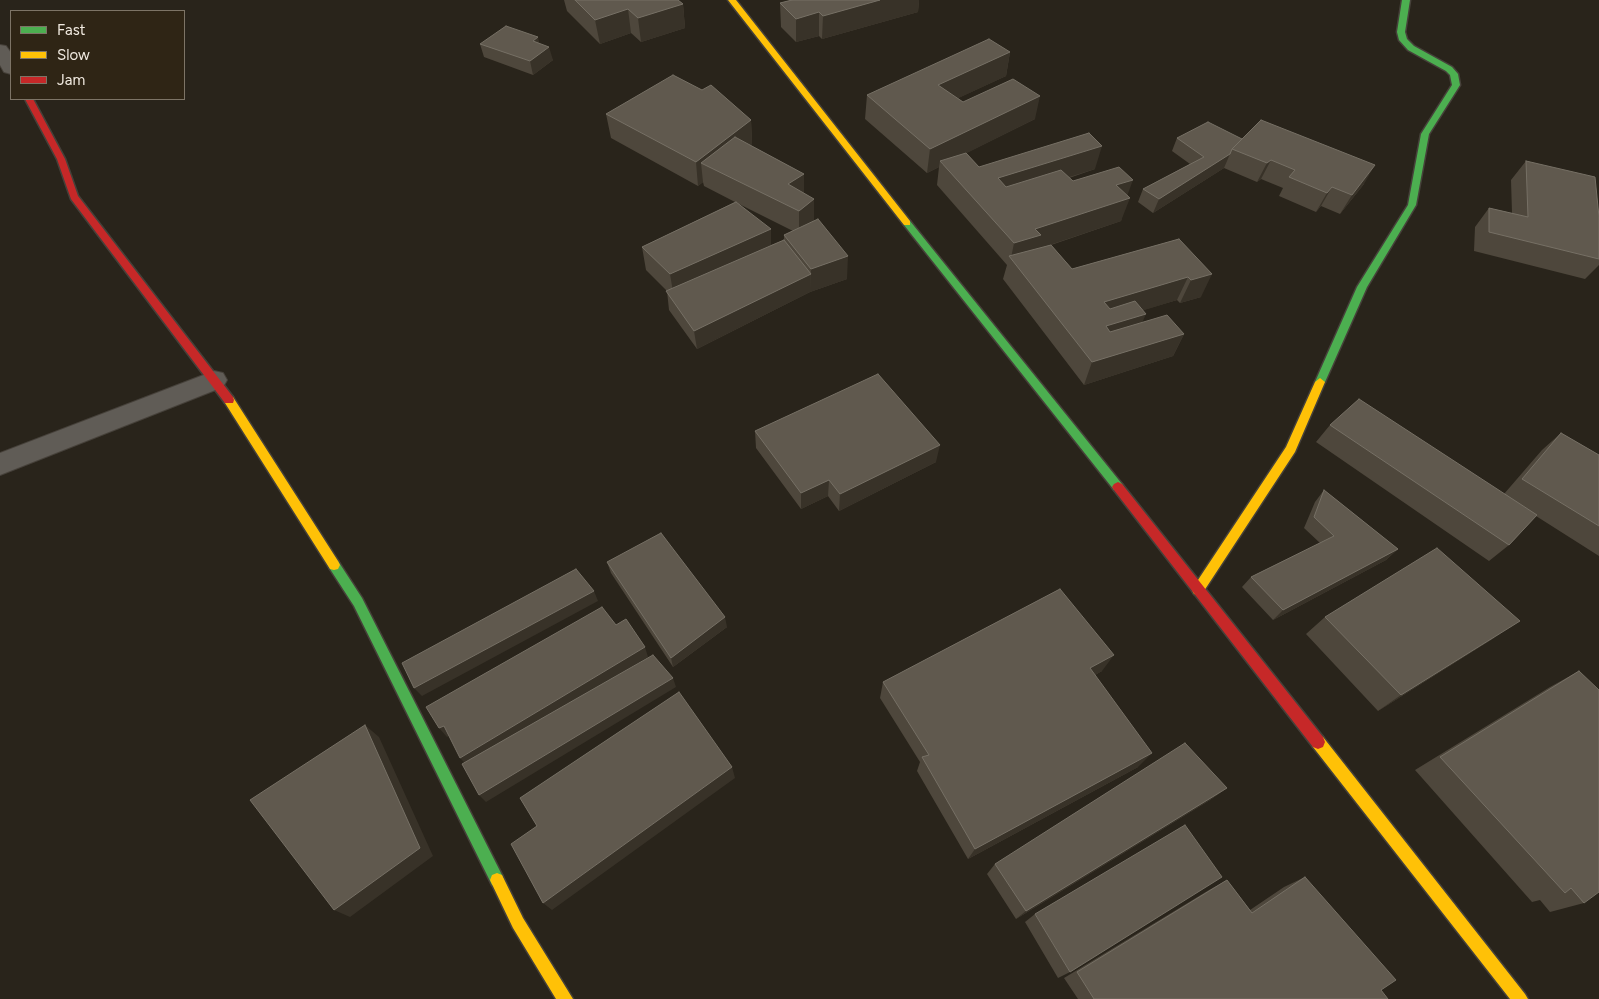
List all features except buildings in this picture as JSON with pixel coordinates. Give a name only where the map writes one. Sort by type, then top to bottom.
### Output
[{"type":"street","points":[[732,0],[1520,999]]},
{"type":"street","points":[[1198,590],[1291,449],[1362,287],[1412,205],[1425,134],[1456,85],[1454,74],[1449,69],[1411,48],[1403,40],[1400,32],[1406,0]]},
{"type":"street","points":[[0,50],[10,66]]},
{"type":"street","points":[[30,100],[61,159],[74,197],[214,380],[358,602],[518,923],[565,999]]},
{"type":"street","points":[[0,464],[214,380]]},
{"type":"traffic: fast","points":[[1320,382],[1362,287],[1412,205],[1425,134],[1456,85],[1454,74],[1449,69],[1411,48],[1403,40],[1401,32],[1406,0]]},
{"type":"traffic: fast","points":[[907,223],[1118,487]]},
{"type":"traffic: fast","points":[[334,565],[358,602],[497,880]]},
{"type":"traffic: slow","points":[[732,0],[907,223]]},
{"type":"traffic: slow","points":[[1198,590],[1291,449],[1320,382]]},
{"type":"traffic: slow","points":[[229,400],[334,565]]},
{"type":"traffic: slow","points":[[1318,742],[1520,999]]},
{"type":"traffic: slow","points":[[497,880],[518,923],[565,999]]},
{"type":"traffic: jam","points":[[30,100],[61,159],[74,197],[229,400]]},
{"type":"traffic: jam","points":[[1118,487],[1318,742]]}]
